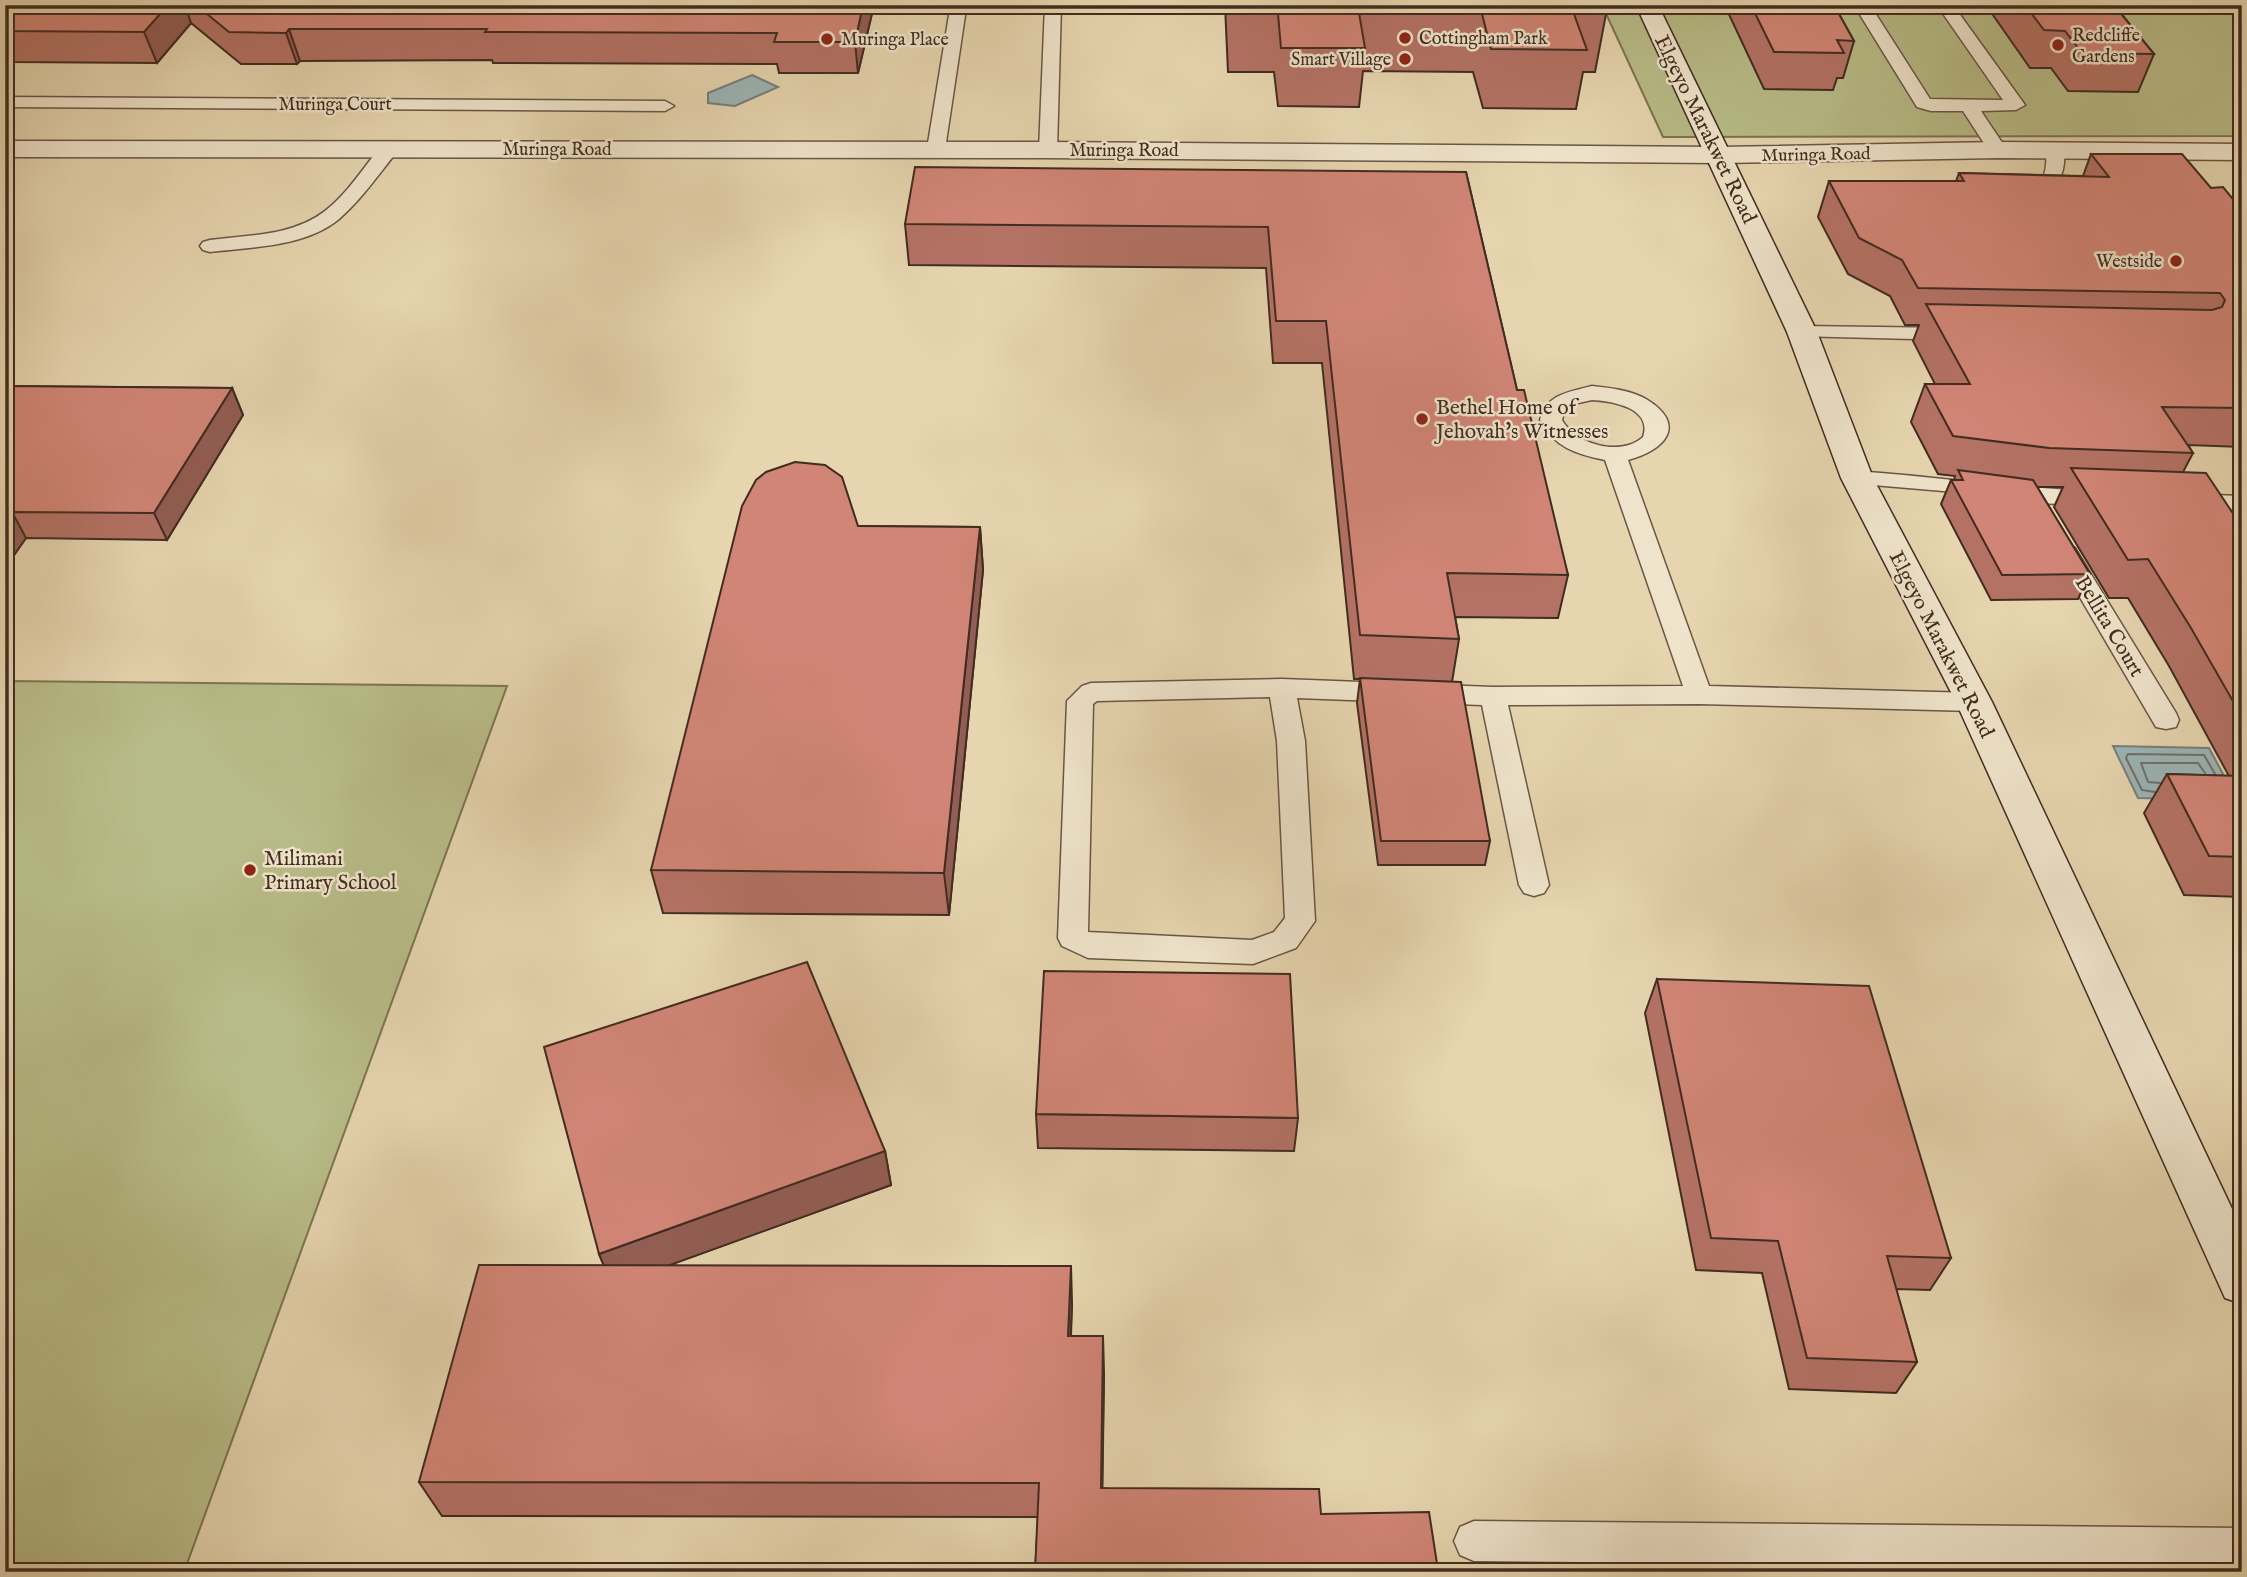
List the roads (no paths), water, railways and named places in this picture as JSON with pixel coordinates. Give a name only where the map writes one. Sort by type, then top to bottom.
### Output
[{"type":"street","name":"Elgeyo Marakwet Road","points":[[1647,5],[1802,332],[1857,478],[1974,702],[2242,1282]]},
{"type":"street","name":"Muringa Road","points":[[5,149],[1048,149],[1720,155],[1993,142],[2055,151],[2242,152]]},
{"type":"lane","points":[[1048,149],[1053,5]]},
{"type":"lane","points":[[1862,5],[1923,103],[2016,105],[1945,5]]},
{"type":"lane","points":[[936,149],[958,9]]},
{"type":"lane","name":"Muringa Court","points":[[5,102],[665,106]]},
{"type":"lane","points":[[1969,106],[1993,142]]},
{"type":"lane","points":[[210,246],[284,236],[323,222],[389,149]]},
{"type":"lane","points":[[2007,194],[2035,195],[2050,182],[2057,168],[2055,151]]},
{"type":"lane","points":[[1802,332],[1970,334]]},
{"type":"lane","points":[[1614,454],[1699,695]]},
{"type":"lane","points":[[1857,478],[1955,485],[2032,496],[2116,499]]},
{"type":"lane","name":"Bellita Court","points":[[2032,496],[2165,720]]},
{"type":"lane","points":[[2158,500],[2242,503]]},
{"type":"lane","points":[[1282,688],[1291,741],[1300,921],[1285,940],[1253,952],[1088,946],[1073,938],[1080,701],[1084,695],[1091,692],[1282,688],[1493,696],[1699,695],[1974,702]]},
{"type":"lane","points":[[1493,696],[1534,885]]},
{"type":"lane","points":[[1474,1541],[2242,1548]]},
{"type":"water","points":[[752,75],[778,87],[735,106],[708,103],[708,93]]},
{"type":"water","points":[[2113,746],[2209,748],[2237,800],[2138,798]]},
{"type":"place","name":"Cottingham Park","points":[[1405,38]]},
{"type":"place","name":"Muringa Place","points":[[827,39]]},
{"type":"place","name":"Redcliffe Gardens","points":[[2058,45]]},
{"type":"place","name":"Smart Village","points":[[1405,59]]},
{"type":"place","name":"Westside","points":[[2176,261]]},
{"type":"place","name":"Bethel Home of Jehovah's Witnesses","points":[[1422,419]]},
{"type":"place","name":"Milimani Primary School","points":[[250,870]]}]
